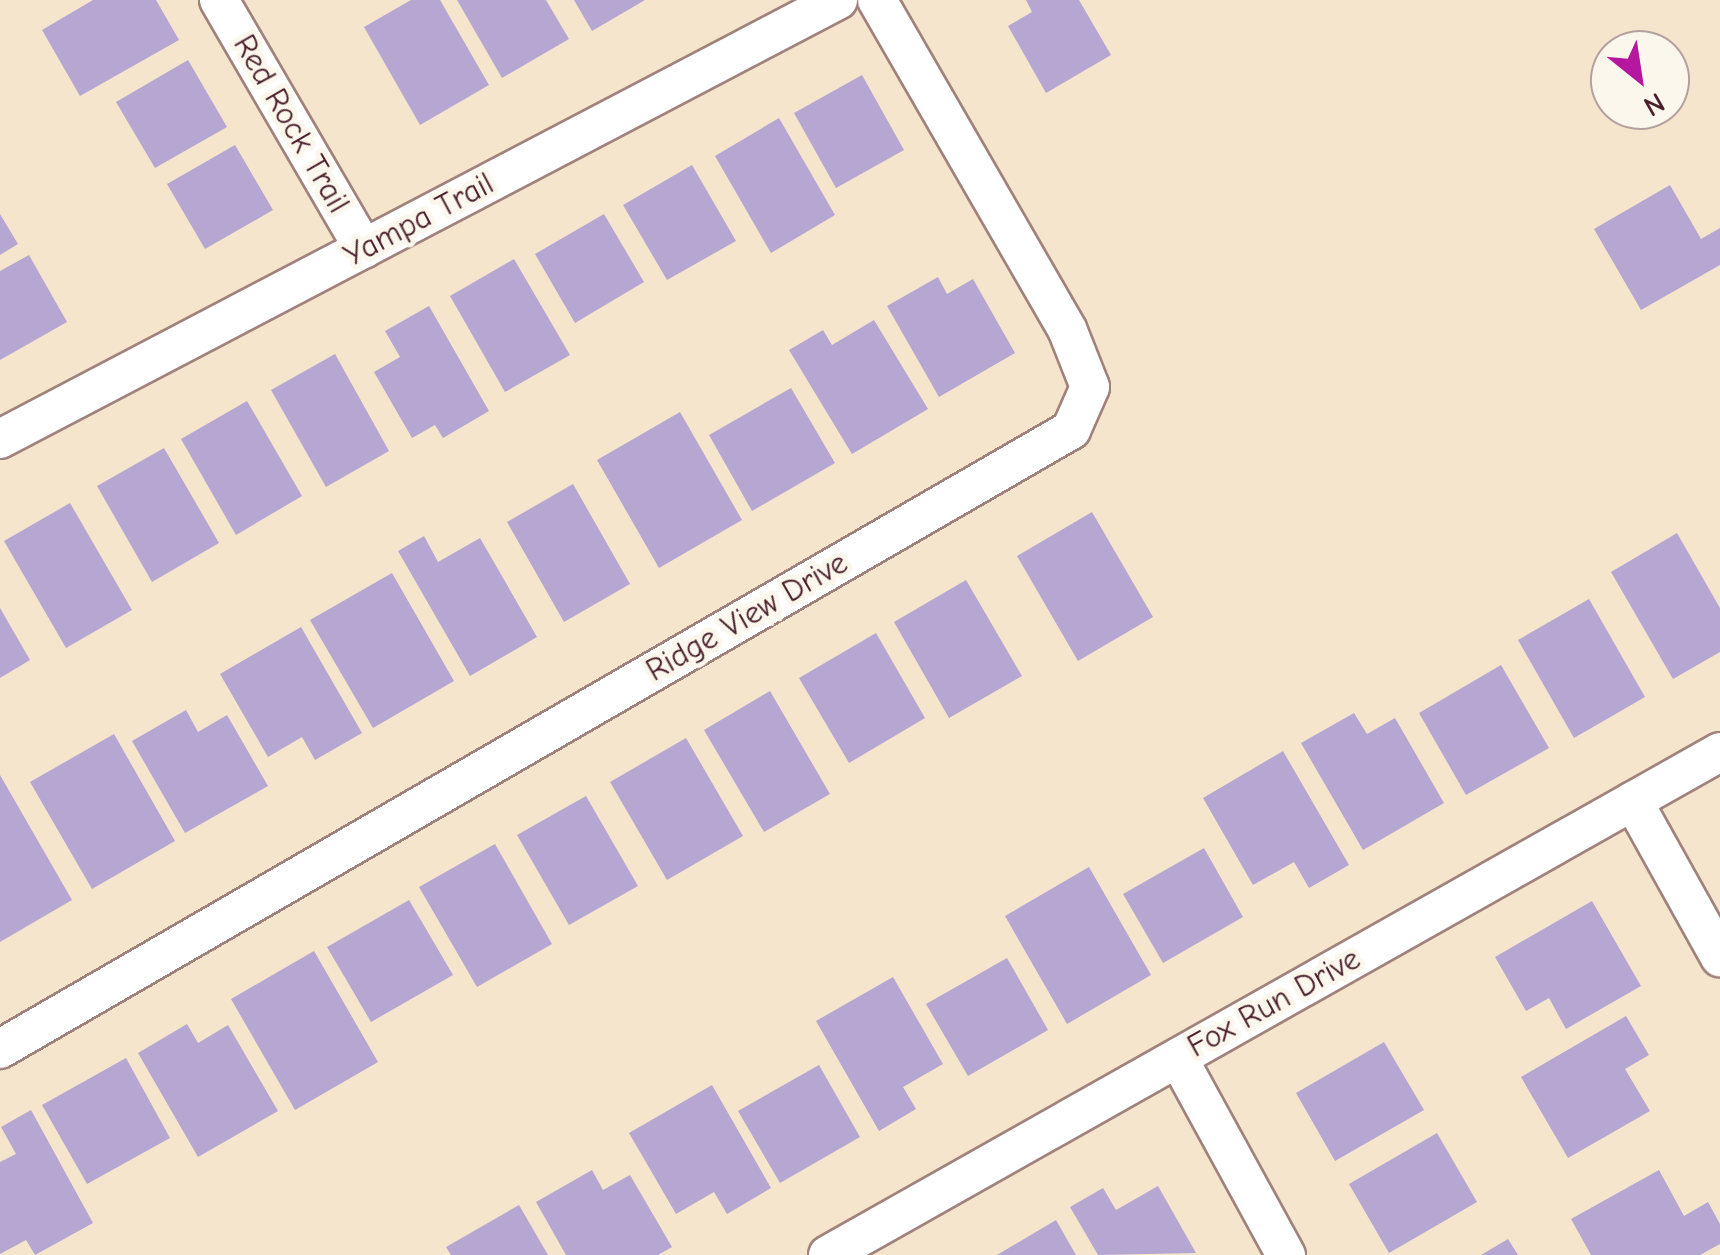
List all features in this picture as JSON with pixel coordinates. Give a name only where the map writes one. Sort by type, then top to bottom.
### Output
[{"type":"street","name":"Red Rock Trail","points":[[219,0],[364,249]]},
{"type":"street","name":"Yampa Trail","points":[[0,438],[838,0]]},
{"type":"street","name":"Ridge View Drive","points":[[0,1048],[1071,430],[1090,387],[1067,329],[877,0]]},
{"type":"street","name":"Fox Run Drive","points":[[828,1255],[1720,752]]},
{"type":"street","points":[[1633,801],[1720,958]]},
{"type":"street","points":[[1178,1058],[1286,1255]]},
{"type":"building","points":[[93,0],[156,0],[179,40],[80,96],[42,30]]},
{"type":"building","points":[[411,0],[440,0],[489,85],[420,125],[364,27]]},
{"type":"building","points":[[457,0],[546,0],[569,39],[502,78]]},
{"type":"building","points":[[574,0],[645,0],[592,31]]},
{"type":"building","points":[[1026,0],[1079,0],[1111,55],[1046,93],[1008,26],[1032,12]]},
{"type":"building","points":[[188,60],[227,127],[155,168],[116,102]]},
{"type":"building","points":[[862,75],[904,150],[836,188],[794,113]]},
{"type":"building","points":[[779,118],[835,215],[771,253],[715,156]]},
{"type":"building","points":[[235,145],[273,210],[205,249],[167,184]]},
{"type":"building","points":[[692,165],[736,241],[667,280],[623,205]]},
{"type":"building","points":[[1670,185],[1701,239],[1720,228],[1720,265],[1641,310],[1594,229]]},
{"type":"building","points":[[0,214],[18,244],[0,255]]},
{"type":"building","points":[[604,214],[644,282],[575,323],[535,254]]},
{"type":"building","points":[[29,255],[67,322],[0,360],[0,271]]},
{"type":"building","points":[[514,259],[570,355],[505,392],[450,296]]},
{"type":"building","points":[[938,277],[947,294],[973,279],[1015,353],[939,397],[887,306]]},
{"type":"building","points":[[429,306],[489,411],[443,438],[435,425],[412,438],[374,372],[400,357],[385,331]]},
{"type":"building","points":[[874,320],[928,409],[852,454],[789,350],[823,330],[832,345]]},
{"type":"building","points":[[335,354],[389,451],[326,487],[271,390]]},
{"type":"building","points":[[791,388],[835,463],[752,511],[709,435]]},
{"type":"building","points":[[247,401],[302,496],[236,535],[181,439]]},
{"type":"building","points":[[680,412],[742,520],[659,568],[597,460]]},
{"type":"building","points":[[164,448],[219,543],[152,582],[97,486]]},
{"type":"building","points":[[573,484],[630,584],[564,622],[507,522]]},
{"type":"building","points":[[70,503],[132,610],[66,648],[4,541]]},
{"type":"building","points":[[1092,512],[1153,617],[1078,661],[1017,556]]},
{"type":"building","points":[[1677,533],[1720,608],[1720,652],[1673,679],[1611,572]]},
{"type":"building","points":[[424,536],[438,562],[480,538],[537,637],[470,676],[398,551]]},
{"type":"building","points":[[392,573],[454,681],[373,728],[310,620]]},
{"type":"building","points":[[966,580],[1022,676],[949,718],[894,622]]},
{"type":"building","points":[[1589,599],[1645,697],[1574,738],[1518,640]]},
{"type":"building","points":[[0,608],[30,660],[0,678]]},
{"type":"building","points":[[301,627],[362,733],[315,760],[302,737],[268,757],[220,674]]},
{"type":"building","points":[[876,633],[925,718],[849,763],[799,678]]},
{"type":"building","points":[[1501,665],[1549,748],[1466,795],[1419,713]]},
{"type":"building","points":[[770,691],[830,794],[764,832],[704,730]]},
{"type":"building","points":[[186,710],[198,732],[227,715],[268,786],[185,833],[132,741]]},
{"type":"building","points":[[1354,713],[1367,734],[1395,718],[1444,803],[1363,850],[1301,743]]},
{"type":"building","points":[[114,734],[175,841],[92,889],[30,782]]},
{"type":"building","points":[[686,738],[743,836],[667,880],[610,782]]},
{"type":"building","points":[[1283,751],[1349,865],[1309,888],[1294,862],[1253,885],[1203,798]]},
{"type":"building","points":[[0,775],[72,900],[0,942]]},
{"type":"building","points":[[586,796],[638,886],[569,925],[517,835]]},
{"type":"building","points":[[495,844],[552,944],[477,987],[419,887]]},
{"type":"building","points":[[1204,848],[1243,917],[1163,963],[1123,894]]},
{"type":"building","points":[[1089,867],[1151,975],[1067,1024],[1005,916]]},
{"type":"building","points":[[409,900],[453,975],[371,1022],[327,947]]},
{"type":"building","points":[[1592,901],[1641,986],[1566,1029],[1549,998],[1526,1011],[1495,957]]},
{"type":"building","points":[[314,951],[378,1062],[295,1110],[231,999]]},
{"type":"building","points":[[1007,958],[1048,1030],[968,1076],[926,1004]]},
{"type":"building","points":[[893,977],[943,1064],[903,1087],[916,1109],[879,1131],[816,1021]]},
{"type":"building","points":[[1626,1016],[1649,1055],[1625,1069],[1650,1111],[1568,1158],[1521,1077]]},
{"type":"building","points":[[187,1024],[198,1043],[228,1025],[278,1111],[198,1157],[138,1053]]},
{"type":"building","points":[[1384,1042],[1424,1110],[1335,1161],[1296,1093]]},
{"type":"building","points":[[126,1058],[170,1138],[87,1184],[42,1105]]},
{"type":"building","points":[[819,1065],[860,1137],[780,1183],[738,1111]]},
{"type":"building","points":[[712,1085],[771,1188],[727,1214],[714,1192],[676,1214],[629,1133]]},
{"type":"building","points":[[31,1110],[93,1223],[35,1255],[26,1240],[0,1254],[0,1162],[16,1154],[1,1127]]},
{"type":"building","points":[[1437,1133],[1477,1202],[1389,1253],[1349,1184]]},
{"type":"building","points":[[592,1170],[603,1190],[630,1175],[672,1247],[658,1255],[566,1255],[536,1202]]},
{"type":"building","points":[[1659,1170],[1684,1216],[1708,1202],[1720,1224],[1720,1244],[1700,1255],[1591,1255],[1571,1219]]},
{"type":"building","points":[[1158,1186],[1196,1253],[1098,1255],[1070,1207],[1103,1188],[1116,1210]]},
{"type":"building","points":[[519,1205],[548,1255],[451,1255],[446,1247]]},
{"type":"building","points":[[1056,1220],[1076,1255],[997,1255]]},
{"type":"building","points":[[1508,1239],[1518,1255],[1481,1255]]}]
